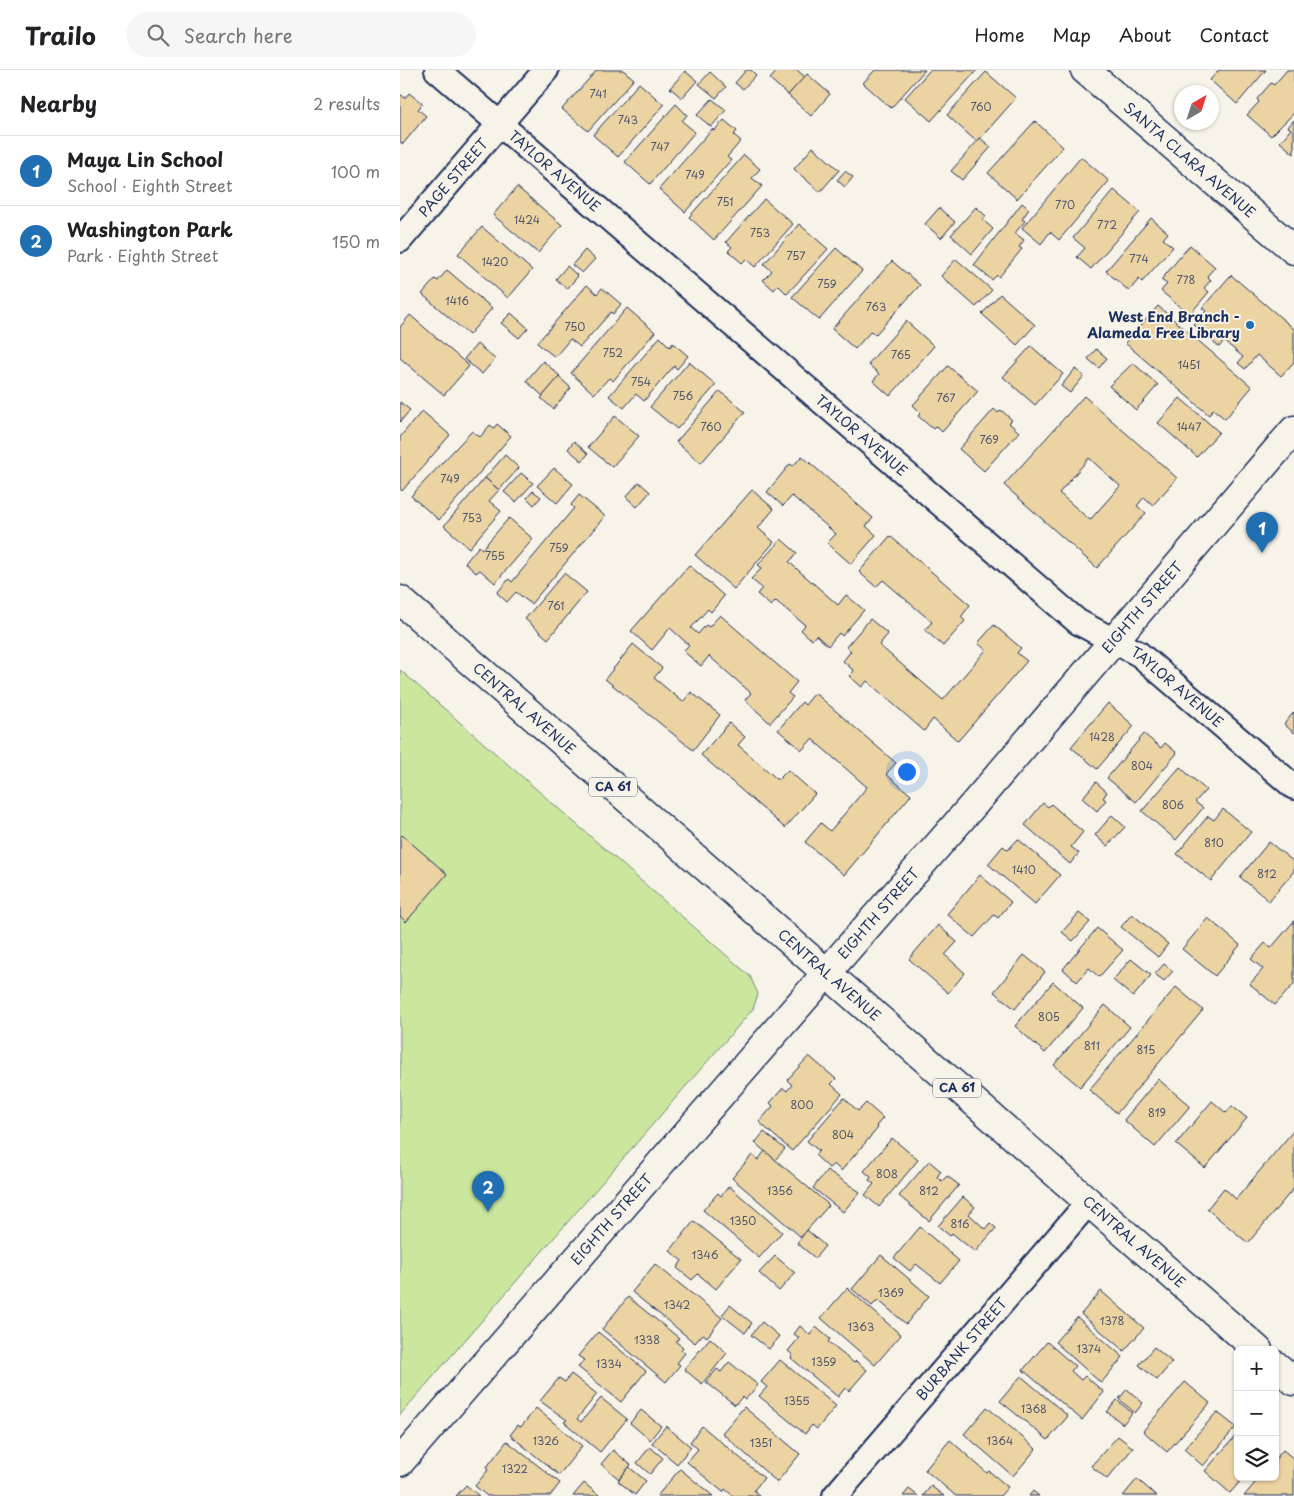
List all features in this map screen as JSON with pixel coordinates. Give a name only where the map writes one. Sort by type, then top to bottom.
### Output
[{"type":"main road","name":"SANTA CLARA AVENUE","points":[[1085,70],[1294,250]]},
{"type":"main road","name":"EIGHTH STREET","points":[[400,1462],[1294,430]]},
{"type":"main road","name":"CENTRAL AVENUE","points":[[400,600],[1253,1346]]},
{"type":"main road","points":[[1279,1368],[1294,1381]]},
{"type":"street","name":"TAYLOR AVENUE","points":[[437,70],[1078,622],[1143,657],[1294,788]]},
{"type":"street","name":"PAGE STREET","points":[[400,240],[546,70]]},
{"type":"street","name":"BURBANK STREET","points":[[835,1496],[1088,1203]]},
{"type":"green space","points":[[400,670],[750,976],[758,994],[753,1009],[400,1415]]},
{"type":"building","points":[[597,70],[623,70],[634,79],[588,131],[562,109]]},
{"type":"building","points":[[746,70],[751,70],[756,75],[743,89],[735,83]]},
{"type":"building","points":[[778,70],[797,70],[805,77],[788,95],[770,79]]},
{"type":"building","points":[[875,70],[925,70],[891,108],[863,83]]},
{"type":"building","points":[[930,70],[977,70],[931,121],[905,98]]},
{"type":"building","points":[[1219,70],[1266,70],[1237,104],[1219,88],[1219,85],[1216,85],[1210,80]]},
{"type":"building","points":[[1287,70],[1294,70],[1294,113],[1271,136],[1247,115],[1259,102],[1257,99],[1271,83],[1274,85]]},
{"type":"building","points":[[685,71],[697,81],[682,98],[670,88]]},
{"type":"building","points":[[710,72],[726,87],[716,98],[699,84]]},
{"type":"building","points":[[986,72],[1016,98],[977,142],[947,115]]},
{"type":"building","points":[[807,74],[830,94],[811,116],[788,95]]},
{"type":"building","points":[[639,83],[664,105],[618,157],[593,135]]},
{"type":"building","points":[[409,93],[423,104],[418,109],[426,116],[403,144],[400,142],[400,94],[405,98]]},
{"type":"building","points":[[712,99],[726,110],[711,127],[697,115]]},
{"type":"building","points":[[676,104],[687,115],[682,121],[695,132],[650,184],[625,162]]},
{"type":"building","points":[[724,120],[737,131],[734,135],[741,141],[727,157],[731,160],[685,212],[659,189],[712,129],[714,131]]},
{"type":"building","points":[[1294,120],[1294,154],[1280,142],[1291,129],[1288,127]]},
{"type":"building","points":[[1035,121],[1063,147],[1017,199],[988,173]]},
{"type":"building","points":[[980,138],[991,147],[962,180],[951,171]]},
{"type":"building","points":[[813,147],[839,170],[820,192],[794,169]]},
{"type":"building","points":[[744,155],[760,169],[752,178],[762,186],[714,240],[689,217]]},
{"type":"building","points":[[1081,157],[1109,181],[1059,240],[1050,232],[1041,244],[1022,228]]},
{"type":"building","points":[[845,171],[853,177],[845,187],[837,180]]},
{"type":"building","points":[[517,187],[562,225],[538,253],[493,215]]},
{"type":"building","points":[[1114,190],[1140,212],[1091,269],[1077,257],[1085,248],[1073,238]]},
{"type":"building","points":[[764,199],[793,224],[755,267],[746,259],[742,263],[728,251],[732,247],[726,242]]},
{"type":"building","points":[[1022,203],[1029,209],[1022,219],[1025,221],[1015,233],[1024,240],[1019,247],[1022,249],[999,277],[997,275],[992,280],[974,265]]},
{"type":"building","points":[[976,207],[986,216],[983,220],[993,229],[972,254],[951,235]]},
{"type":"building","points":[[939,208],[955,222],[941,238],[925,224]]},
{"type":"building","points":[[1151,218],[1168,233],[1163,239],[1173,247],[1142,282],[1139,279],[1129,291],[1106,271]]},
{"type":"building","points":[[799,224],[828,249],[787,294],[778,285],[774,290],[763,280],[772,271],[764,264]]},
{"type":"building","points":[[482,227],[532,270],[508,298],[458,254]]},
{"type":"building","points":[[1190,245],[1215,267],[1207,276],[1211,280],[1204,288],[1209,292],[1189,315],[1161,291],[1167,284],[1161,280]]},
{"type":"building","points":[[836,248],[862,271],[819,320],[792,297]]},
{"type":"building","points":[[585,250],[595,259],[582,273],[572,265]]},
{"type":"building","points":[[956,259],[992,290],[976,307],[941,276]]},
{"type":"building","points":[[892,261],[920,285],[875,335],[871,331],[855,349],[832,329]]},
{"type":"building","points":[[567,266],[578,276],[567,289],[556,279]]},
{"type":"building","points":[[447,270],[492,308],[469,335],[422,294],[435,279],[438,281]]},
{"type":"building","points":[[1231,275],[1294,329],[1294,362],[1281,376],[1257,355],[1245,369],[1238,363],[1243,357],[1224,341],[1219,347],[1194,325],[1206,311],[1202,308]]},
{"type":"building","points":[[587,285],[597,294],[602,288],[621,304],[613,314],[611,312],[580,347],[570,339],[555,357],[537,343]]},
{"type":"building","points":[[1000,294],[1035,325],[1017,345],[982,314]]},
{"type":"building","points":[[1158,306],[1252,387],[1225,419],[1213,409],[1209,415],[1125,343]]},
{"type":"building","points":[[627,308],[655,332],[613,381],[609,378],[594,394],[571,373]]},
{"type":"building","points":[[511,313],[528,328],[519,338],[501,323]]},
{"type":"building","points":[[410,315],[469,366],[444,395],[400,358],[400,327]]},
{"type":"building","points":[[906,321],[934,346],[890,396],[873,381],[879,374],[868,364]]},
{"type":"building","points":[[660,337],[670,347],[673,343],[688,356],[677,369],[674,366],[644,401],[636,394],[624,408],[609,396]]},
{"type":"building","points":[[477,344],[495,359],[482,374],[464,359]]},
{"type":"building","points":[[1031,346],[1063,374],[1035,405],[1003,377]]},
{"type":"building","points":[[1096,349],[1107,358],[1099,368],[1088,359]]},
{"type":"building","points":[[543,361],[560,376],[543,396],[526,381]]},
{"type":"building","points":[[689,362],[716,385],[677,429],[650,407]]},
{"type":"building","points":[[1133,363],[1158,385],[1136,410],[1109,386]]},
{"type":"building","points":[[948,366],[978,391],[942,432],[936,426],[933,429],[918,416],[921,413],[913,405]]},
{"type":"building","points":[[1075,369],[1084,376],[1070,393],[1061,386]]},
{"type":"building","points":[[559,377],[571,388],[553,409],[541,398]]},
{"type":"building","points":[[720,391],[745,412],[701,463],[676,442]]},
{"type":"building","points":[[1084,396],[1177,478],[1153,505],[1144,497],[1137,506],[1146,513],[1097,568],[1004,485]],"holes":[[[1089,458],[1120,486],[1090,520],[1059,493]]]},
{"type":"building","points":[[1180,398],[1219,432],[1197,457],[1158,423]]},
{"type":"building","points":[[400,402],[410,410],[400,422]]},
{"type":"building","points":[[994,409],[998,413],[1001,410],[1012,420],[1009,423],[1019,432],[984,471],[959,449]]},
{"type":"building","points":[[422,411],[450,435],[402,491],[400,489],[400,437]]},
{"type":"building","points":[[615,416],[639,436],[612,467],[588,447]]},
{"type":"building","points":[[497,424],[511,436],[439,520],[411,496],[472,431],[480,437],[490,425],[494,428]]},
{"type":"building","points":[[574,441],[588,454],[582,461],[568,449]]},
{"type":"building","points":[[505,455],[519,468],[499,490],[485,478]]},
{"type":"building","points":[[802,456],[873,518],[866,526],[876,535],[851,564],[827,543],[836,534],[792,496],[783,506],[767,492],[790,464],[793,466]]},
{"type":"building","points":[[554,468],[573,484],[557,503],[537,486]]},
{"type":"building","points":[[521,473],[533,483],[516,502],[504,492]]},
{"type":"building","points":[[485,478],[499,490],[489,501],[501,511],[469,548],[444,526]]},
{"type":"building","points":[[639,482],[650,492],[637,507],[626,497]]},
{"type":"building","points":[[752,490],[774,509],[758,528],[774,542],[734,589],[695,555]]},
{"type":"building","points":[[533,491],[541,497],[534,505],[527,498]]},
{"type":"building","points":[[579,495],[605,516],[531,604],[516,592],[507,602],[497,593],[509,579],[512,582],[574,508],[571,505]]},
{"type":"building","points":[[509,518],[533,539],[495,583],[480,570],[476,573],[465,563],[479,546],[482,549]]},
{"type":"building","points":[[890,536],[970,605],[961,617],[965,621],[943,646],[925,630],[932,622],[883,580],[876,587],[859,572]]},
{"type":"building","points":[[781,539],[797,553],[789,562],[838,605],[846,595],[864,610],[842,636],[839,633],[828,646],[816,635],[812,640],[801,630],[805,625],[776,601],[771,606],[757,594],[762,588],[751,579],[762,568],[758,565]]},
{"type":"building","points":[[689,565],[724,596],[711,612],[708,609],[691,628],[698,634],[706,625],[709,627],[720,615],[797,682],[788,693],[793,697],[770,723],[745,700],[751,693],[709,656],[701,666],[683,651],[689,645],[670,628],[652,650],[631,631]]},
{"type":"building","points":[[564,573],[587,592],[548,639],[525,619]]},
{"type":"building","points":[[870,619],[888,634],[879,645],[943,700],[986,650],[978,643],[994,625],[1021,648],[1017,653],[1027,661],[958,741],[933,719],[924,731],[867,681],[862,687],[849,676],[854,671],[843,661],[851,651],[846,647]]},
{"type":"building","points":[[633,644],[662,668],[654,678],[683,702],[691,692],[720,715],[693,750],[605,679]]},
{"type":"building","points":[[815,693],[896,763],[886,774],[911,795],[844,875],[805,842],[821,823],[830,831],[867,787],[812,739],[802,750],[778,730],[802,702],[805,705]]},
{"type":"building","points":[[1108,703],[1134,726],[1097,769],[1071,747]]},
{"type":"building","points":[[1294,712],[1294,733],[1284,724]]},
{"type":"building","points":[[729,723],[745,737],[738,745],[778,780],[788,770],[815,794],[785,828],[701,755]]},
{"type":"building","points":[[1144,734],[1161,748],[1165,743],[1177,753],[1136,802],[1107,778]]},
{"type":"building","points":[[1180,767],[1206,790],[1195,802],[1203,808],[1176,840],[1142,811]]},
{"type":"building","points":[[1096,782],[1107,792],[1103,798],[1106,800],[1097,811],[1082,798]]},
{"type":"building","points":[[1043,803],[1048,807],[1051,804],[1083,832],[1071,847],[1079,853],[1070,864],[1025,825]]},
{"type":"building","points":[[1223,809],[1251,832],[1211,881],[1177,854],[1208,816],[1214,820]]},
{"type":"building","points":[[1112,815],[1125,827],[1107,846],[1095,835]]},
{"type":"building","points":[[402,835],[447,874],[406,922],[400,916],[400,838]]},
{"type":"building","points":[[1018,839],[1060,875],[1035,904],[988,864],[1003,846],[1008,850]]},
{"type":"building","points":[[1269,842],[1294,862],[1294,871],[1269,901],[1240,877]]},
{"type":"building","points":[[980,875],[1011,902],[998,918],[994,915],[974,937],[947,914]]},
{"type":"building","points":[[1079,913],[1090,922],[1073,941],[1062,932]]},
{"type":"building","points":[[1132,914],[1168,944],[1158,957],[1121,927]]},
{"type":"building","points":[[1208,918],[1240,945],[1215,976],[1182,949]]},
{"type":"building","points":[[1294,921],[1294,984],[1275,1005],[1250,984],[1263,969],[1251,959],[1265,943],[1271,948]]},
{"type":"building","points":[[938,925],[957,942],[945,955],[965,973],[948,993],[909,959]]},
{"type":"building","points":[[1097,928],[1123,950],[1099,977],[1089,968],[1077,982],[1063,969]]},
{"type":"building","points":[[1024,955],[1045,972],[1015,1009],[994,992]]},
{"type":"building","points":[[1131,959],[1151,975],[1133,997],[1113,980]]},
{"type":"building","points":[[1164,964],[1173,971],[1164,981],[1155,974]]},
{"type":"building","points":[[1053,982],[1083,1008],[1045,1053],[1015,1026]]},
{"type":"building","points":[[1176,987],[1203,1010],[1117,1113],[1089,1090]]},
{"type":"building","points":[[1105,1005],[1130,1027],[1080,1087],[1054,1065]]},
{"type":"building","points":[[809,1056],[836,1079],[831,1084],[842,1094],[792,1151],[759,1122],[773,1106],[770,1103],[783,1088],[787,1091],[792,1085],[787,1080]]},
{"type":"building","points":[[1158,1079],[1190,1106],[1155,1147],[1124,1120]]},
{"type":"building","points":[[844,1098],[858,1111],[866,1103],[883,1118],[876,1126],[878,1128],[841,1171],[834,1164],[829,1168],[815,1155],[819,1151],[807,1141]]},
{"type":"building","points":[[1212,1101],[1226,1113],[1232,1106],[1247,1118],[1205,1168],[1176,1144]]},
{"type":"building","points":[[1294,1130],[1294,1188],[1248,1243],[1207,1209],[1224,1188],[1236,1199]]},
{"type":"building","points":[[764,1132],[785,1149],[775,1160],[755,1143]]},
{"type":"building","points":[[892,1138],[918,1160],[879,1207],[865,1195],[874,1184],[869,1180],[871,1177],[864,1171]]},
{"type":"building","points":[[765,1151],[829,1205],[801,1237],[732,1178],[752,1155],[758,1160]]},
{"type":"building","points":[[929,1161],[941,1171],[937,1177],[942,1181],[947,1176],[959,1185],[929,1221],[899,1196]]},
{"type":"building","points":[[827,1170],[860,1192],[843,1212],[813,1188]]},
{"type":"building","points":[[729,1186],[782,1232],[759,1258],[703,1210],[718,1193],[721,1196]]},
{"type":"building","points":[[963,1197],[975,1207],[969,1214],[985,1229],[990,1223],[996,1228],[975,1252],[952,1233],[950,1236],[938,1226]]},
{"type":"building","points":[[694,1221],[741,1259],[716,1289],[698,1274],[692,1280],[677,1268],[682,1261],[670,1251]]},
{"type":"building","points":[[920,1227],[959,1261],[940,1283],[916,1264],[910,1271],[894,1258]]},
{"type":"building","points":[[807,1230],[825,1246],[815,1258],[797,1243]]},
{"type":"building","points":[[881,1255],[929,1296],[906,1324],[878,1300],[872,1306],[852,1289]]},
{"type":"building","points":[[775,1256],[795,1273],[779,1291],[759,1273]]},
{"type":"building","points":[[655,1264],[722,1318],[707,1337],[703,1334],[695,1343],[632,1292]]},
{"type":"building","points":[[847,1288],[901,1335],[875,1365],[821,1318]]},
{"type":"building","points":[[1101,1291],[1144,1328],[1124,1351],[1081,1314]]},
{"type":"building","points":[[628,1297],[679,1338],[676,1342],[683,1347],[681,1350],[685,1353],[677,1363],[680,1365],[666,1382],[602,1329]]},
{"type":"building","points":[[730,1305],[752,1323],[745,1333],[722,1315]]},
{"type":"building","points":[[1077,1317],[1123,1357],[1101,1383],[1055,1342]]},
{"type":"building","points":[[762,1322],[779,1336],[769,1349],[751,1335]]},
{"type":"building","points":[[800,1326],[810,1335],[816,1327],[830,1339],[828,1342],[854,1363],[856,1361],[867,1370],[849,1391],[845,1388],[838,1397],[791,1358],[793,1355],[788,1351],[799,1338],[794,1334]]},
{"type":"building","points":[[598,1332],[646,1371],[621,1402],[578,1367],[584,1360],[578,1356]]},
{"type":"building","points":[[710,1338],[727,1353],[702,1384],[684,1369]]},
{"type":"building","points":[[1047,1342],[1075,1366],[1071,1371],[1081,1380],[1085,1376],[1104,1392],[1082,1420],[1023,1370]]},
{"type":"building","points":[[1154,1347],[1172,1362],[1157,1380],[1139,1365]]},
{"type":"building","points":[[780,1360],[836,1406],[817,1429],[812,1425],[805,1434],[759,1396],[767,1387],[761,1382]]},
{"type":"building","points":[[729,1362],[758,1385],[745,1400],[742,1397],[735,1405],[706,1382],[717,1369],[721,1372]]},
{"type":"building","points":[[571,1374],[597,1394],[577,1419],[581,1422],[601,1398],[627,1419],[600,1452],[564,1422],[567,1420],[540,1401],[559,1378],[565,1382]]},
{"type":"building","points":[[1021,1376],[1068,1416],[1048,1440],[1000,1401]]},
{"type":"building","points":[[1185,1382],[1210,1403],[1167,1452],[1143,1431]]},
{"type":"building","points":[[1127,1389],[1143,1403],[1135,1413],[1119,1399]]},
{"type":"building","points":[[1117,1400],[1132,1413],[1123,1424],[1107,1412]]},
{"type":"building","points":[[744,1407],[800,1454],[777,1482],[722,1433]]},
{"type":"building","points":[[987,1407],[1036,1449],[1013,1476],[964,1434]]},
{"type":"building","points":[[536,1408],[582,1446],[559,1475],[510,1435],[518,1425],[521,1427]]},
{"type":"building","points":[[641,1410],[661,1426],[650,1440],[630,1423]]},
{"type":"building","points":[[1217,1412],[1234,1425],[1234,1429],[1203,1466],[1184,1449]]},
{"type":"building","points":[[666,1426],[691,1447],[677,1464],[652,1443]]},
{"type":"building","points":[[702,1426],[764,1478],[754,1490],[759,1496],[733,1496],[725,1489],[723,1492],[687,1462],[698,1449],[690,1442]]},
{"type":"building","points":[[1118,1436],[1133,1448],[1107,1479],[1091,1466]]},
{"type":"building","points":[[1234,1438],[1234,1481],[1240,1481],[1230,1493],[1205,1471]]},
{"type":"building","points":[[950,1440],[987,1473],[989,1471],[1008,1487],[1000,1496],[956,1496],[925,1470]]},
{"type":"building","points":[[507,1441],[560,1483],[550,1496],[487,1496],[475,1486]]},
{"type":"building","points":[[650,1447],[663,1458],[650,1474],[637,1463]]},
{"type":"building","points":[[613,1450],[631,1465],[619,1479],[601,1464]]},
{"type":"building","points":[[1283,1450],[1294,1459],[1294,1496],[1244,1496],[1257,1481],[1279,1481],[1279,1455]]},
{"type":"building","points":[[629,1467],[646,1481],[635,1495],[618,1481]]},
{"type":"building","points":[[680,1469],[713,1496],[657,1496]]},
{"type":"building","points":[[1137,1479],[1157,1496],[1123,1496]]},
{"type":"building","points":[[584,1483],[600,1496],[573,1496]]},
{"type":"building","points":[[466,1485],[479,1496],[456,1496]]},
{"type":"building","points":[[931,1486],[944,1496],[923,1496]]},
{"type":"building","points":[[909,1489],[918,1496],[903,1496]]},
{"type":"building","points":[[1033,1491],[1039,1496],[1029,1496]]},
{"type":"place","name":"West End Branch - Alameda Free Library","points":[[1250,325]]},
{"type":"place","name":"Maya Lin School","points":[[1262,553]]},
{"type":"place","name":"Washington Park","points":[[488,1212]]}]
